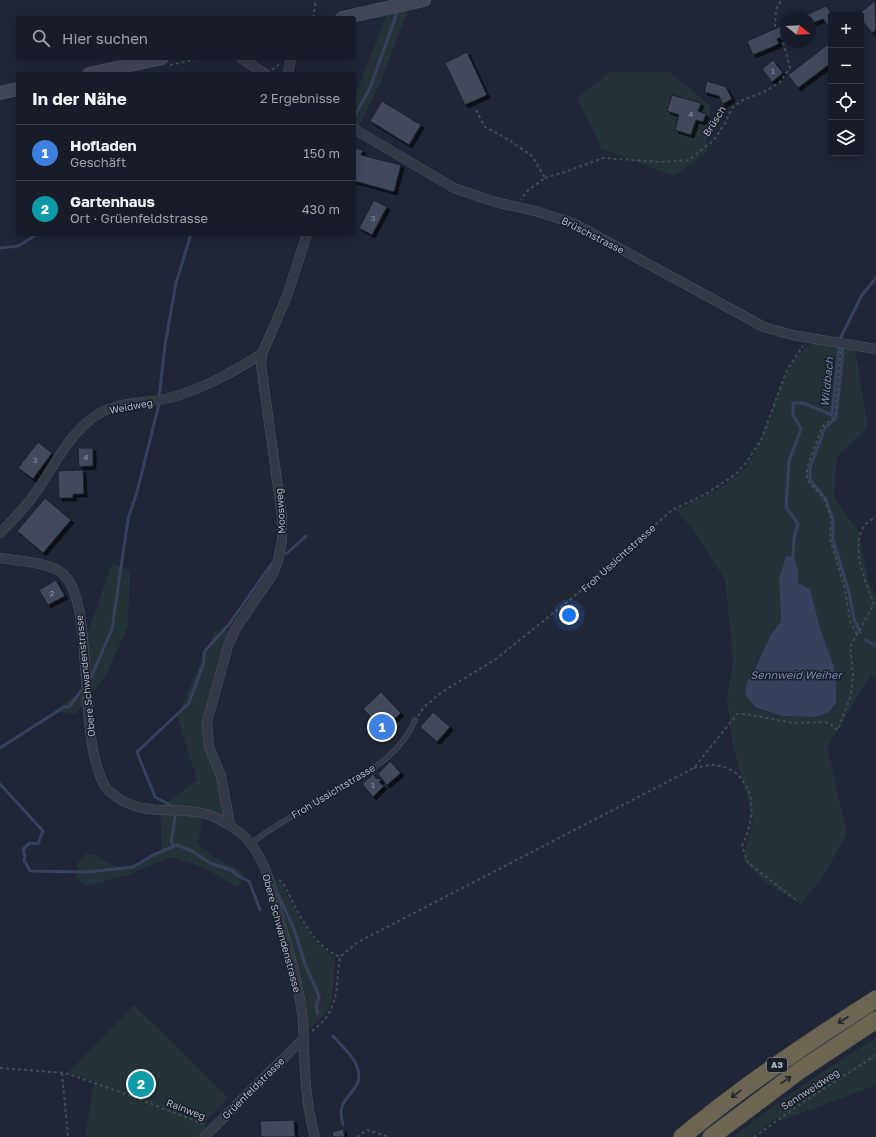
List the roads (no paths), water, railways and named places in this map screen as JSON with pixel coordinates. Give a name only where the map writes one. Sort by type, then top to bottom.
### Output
[{"type":"highway","name":"A3","points":[[682,1137],[736,1094],[789,1056],[876,999]]},
{"type":"highway","name":"A3","points":[[711,1137],[799,1071],[876,1020]]},
{"type":"street","points":[[351,16],[424,0]]},
{"type":"street","points":[[98,72],[153,60]]},
{"type":"street","points":[[243,60],[262,72]]},
{"type":"street","points":[[286,60],[288,72]]},
{"type":"street","points":[[0,93],[16,90]]},
{"type":"street","name":"Brüschstrasse","points":[[356,130],[437,180],[454,188],[489,201],[556,216],[573,223],[750,321],[777,331],[840,346],[876,349]]},
{"type":"street","name":"Moosweg","points":[[230,825],[221,776],[209,747],[207,722],[228,646],[244,615],[273,574],[278,560],[282,540],[282,517],[276,466],[262,378],[262,354],[287,296],[306,236]]},
{"type":"street","name":"Weidweg","points":[[0,533],[21,511],[36,492],[52,466],[69,443],[84,425],[95,416],[108,409],[119,406],[170,398],[205,384],[262,354]]},
{"type":"street","name":"Obere Schwandenstrasse","points":[[0,558],[51,567],[62,572],[72,584],[77,600],[83,637],[86,692],[93,750],[97,768],[107,789],[122,802],[134,807],[149,810],[199,811],[214,816],[230,825],[250,843],[266,869],[300,1000],[303,1026],[302,1040],[307,1108],[315,1137]]},
{"type":"street","name":"Grüenfeldstrasse","points":[[204,1137],[302,1040]]},
{"type":"lane","name":"Froh Ussichtstrasse","points":[[250,843],[310,805],[374,768],[394,752],[408,736],[415,720]]},
{"type":"water","name":"Sennweid Weiher","points":[[786,556],[793,557],[798,569],[798,583],[810,589],[822,634],[834,666],[836,703],[829,712],[816,717],[783,716],[756,708],[745,695],[747,682],[757,665],[770,636],[781,621],[779,579]]},
{"type":"waterway","points":[[356,113],[370,88],[397,13]]},
{"type":"waterway","points":[[0,248],[18,246],[35,236]]},
{"type":"waterway","points":[[159,398],[165,345],[176,283],[190,236]]},
{"type":"waterway","name":"Wildbach","points":[[793,557],[794,538],[798,524],[786,507],[789,461],[801,429],[793,415],[793,403],[803,403],[832,415],[840,339],[862,295],[876,278]]},
{"type":"waterway","points":[[840,346],[843,352],[836,418],[825,428],[810,468],[810,480],[826,499],[833,520],[833,540],[849,592],[854,619],[860,632]]},
{"type":"waterway","points":[[89,682],[112,629],[128,519],[137,492],[159,404]]},
{"type":"waterway","points":[[286,554],[306,536]]},
{"type":"waterway","points":[[170,805],[155,797],[137,752],[189,703],[204,662],[204,652],[230,623],[272,563]]},
{"type":"waterway","points":[[865,640],[876,646]]},
{"type":"waterway","points":[[0,748],[64,707],[69,707],[81,691]]},
{"type":"waterway","points":[[0,784],[43,831],[38,844],[30,843],[23,849],[25,857],[24,860],[30,871],[88,872],[133,867],[153,855],[177,845],[192,851],[210,863],[231,870],[240,877],[249,881],[260,910]]},
{"type":"waterway","points":[[173,846],[171,840],[176,814]]},
{"type":"waterway","points":[[278,894],[294,929],[306,967],[319,997],[316,1007],[318,1014]]},
{"type":"waterway","points":[[333,1036],[353,1059],[359,1073],[358,1081],[355,1087],[342,1105],[341,1113],[343,1124]]},
{"type":"place","name":"Hofladen","points":[[382,727]]},
{"type":"place","name":"Gartenhaus","points":[[141,1084]]}]
